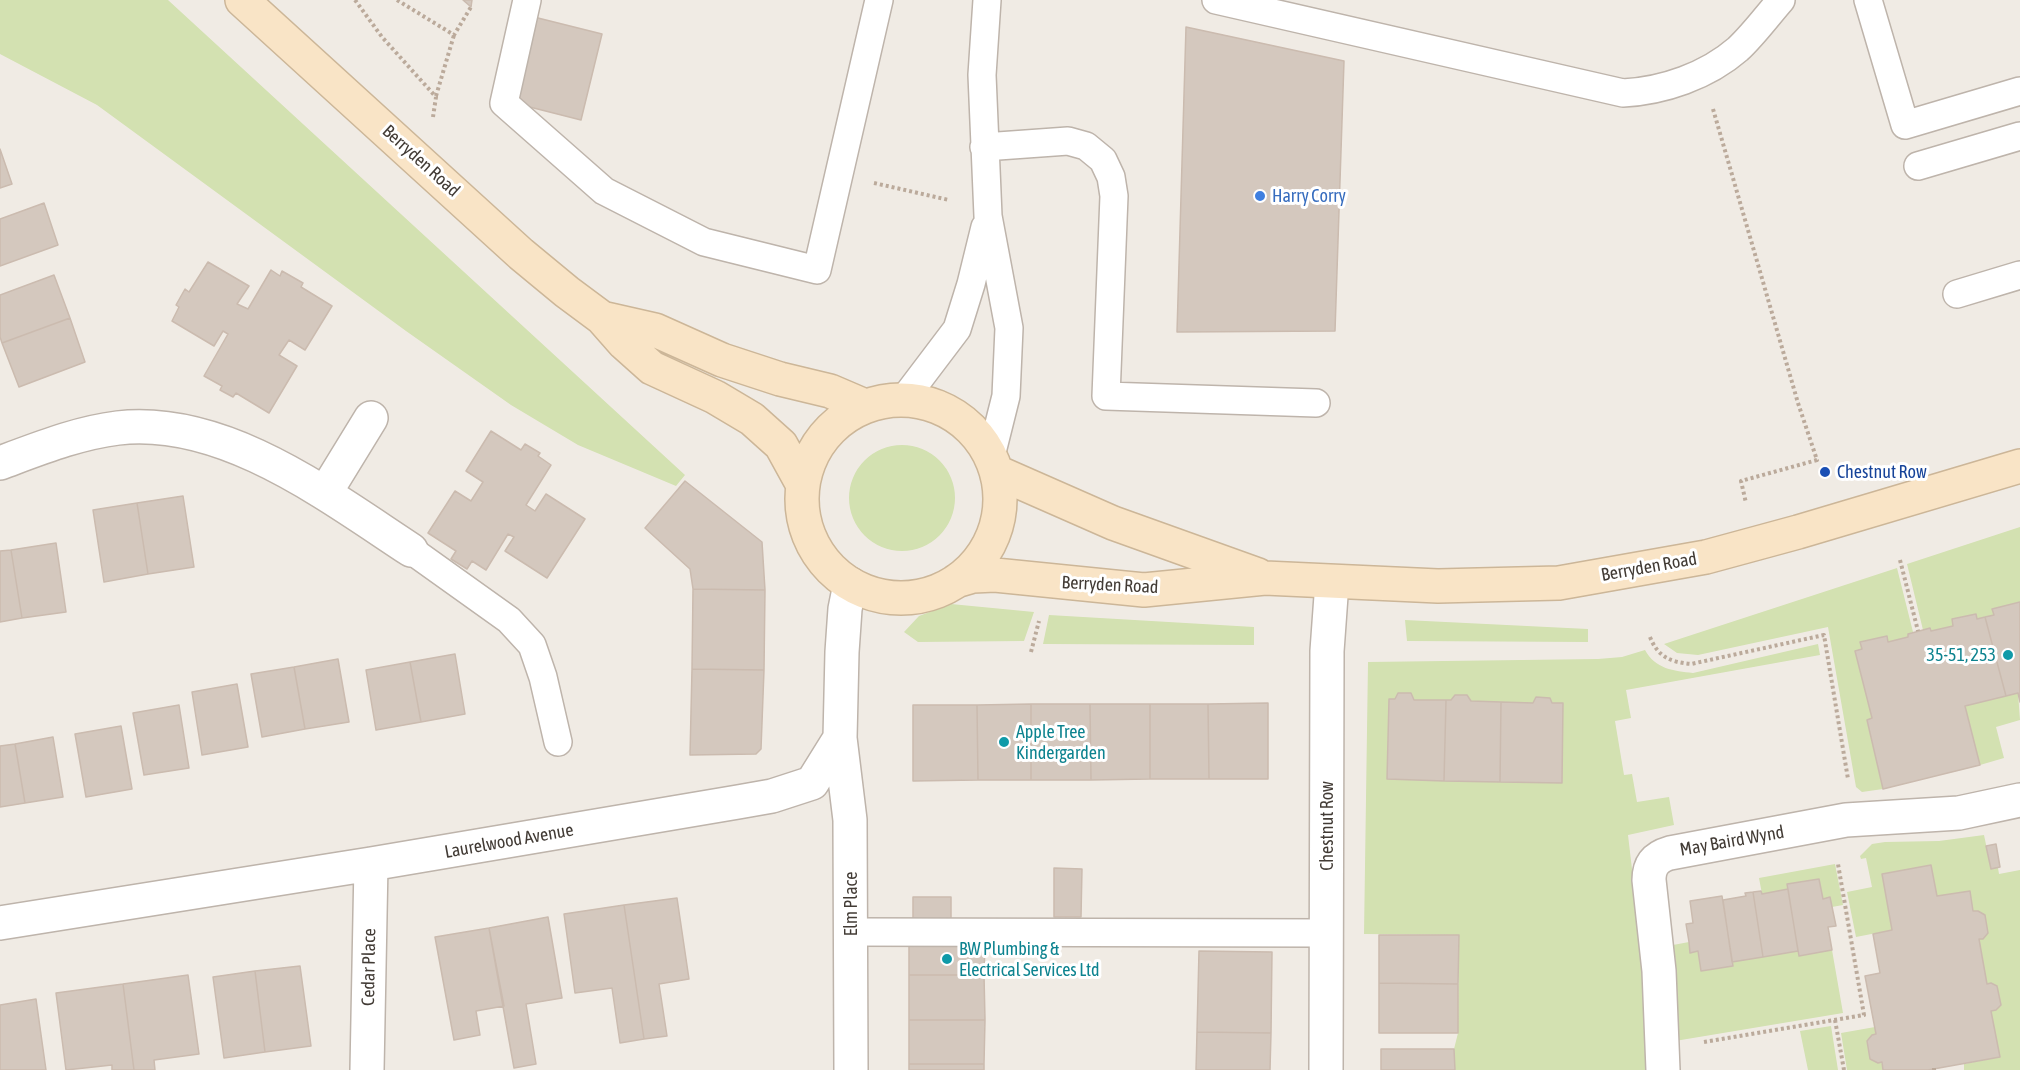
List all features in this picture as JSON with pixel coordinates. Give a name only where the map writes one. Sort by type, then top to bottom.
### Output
[{"type":"main road","name":"Berryden Road","points":[[242,0],[521,254],[602,318],[624,343],[652,368],[715,397],[752,419],[781,445],[803,485]]},
{"type":"main road","name":"Berryden Road","points":[[602,318],[655,330],[722,360],[780,380],[830,391],[866,406]]},
{"type":"main road","points":[[904,399],[931,404],[956,416],[976,433],[994,464],[1001,497],[998,521],[989,544],[975,565],[956,581],[931,594],[903,598],[876,595],[850,584],[832,570],[818,552],[807,531],[802,508],[803,485],[810,459],[824,437],[843,419],[866,406],[904,399]]},
{"type":"main road","name":"Berryden Road","points":[[994,464],[1113,523],[1265,578]]},
{"type":"main road","name":"Berryden Road","points":[[956,581],[973,576],[995,575],[1144,590],[1265,578],[1438,586],[1559,583],[1706,557],[2020,466]]},
{"type":"street","points":[[325,493],[371,418]]},
{"type":"street","points":[[0,463],[72,438],[118,428],[153,428],[182,432],[214,440],[261,458],[325,493],[411,550]]},
{"type":"street","name":"Chestnut Row","points":[[1326,1070],[1327,651],[1332,582]]},
{"type":"street","points":[[840,738],[842,652],[845,609],[850,584]]},
{"type":"street","name":"Laurelwood Avenue","points":[[0,923],[371,864],[772,796],[812,783],[840,738]]},
{"type":"street","name":"Elm Place","points":[[840,738],[850,820],[851,1070]]},
{"type":"street","name":"May Baird Wynd","points":[[1662,1060],[1659,971],[1649,880],[1650,869],[1655,859],[1670,853],[1846,820],[1959,813],[2020,800]]},
{"type":"street","name":"Cedar Place","points":[[367,1070],[371,864]]},
{"type":"lane","points":[[528,0],[504,103],[603,191],[704,242],[817,270],[879,0]]},
{"type":"lane","points":[[987,0],[982,75],[988,212],[1009,328],[1006,396],[994,464]]},
{"type":"lane","points":[[1216,0],[1623,93],[1648,91],[1701,74],[1737,49],[1781,0]]},
{"type":"lane","points":[[1868,0],[1905,125],[2020,91]]},
{"type":"lane","points":[[1918,166],[2020,136]]},
{"type":"lane","points":[[984,147],[1068,141],[1086,146],[1103,160],[1111,177],[1114,196],[1106,396],[1316,403]]},
{"type":"lane","points":[[904,399],[957,329],[971,284],[988,212]]},
{"type":"lane","points":[[1957,294],[2020,275]]},
{"type":"lane","points":[[411,550],[509,620],[532,645],[543,676],[558,742]]},
{"type":"lane","points":[[851,932],[1326,933]]},
{"type":"path","points":[[355,0],[382,37],[436,97]]},
{"type":"path","points":[[397,0],[454,35]]},
{"type":"path","points":[[426,166],[436,97],[454,35],[471,7]]},
{"type":"path","points":[[1701,74],[1817,460],[1741,481],[1747,503]]},
{"type":"path","points":[[839,174],[988,212]]},
{"type":"path","points":[[1900,560],[1918,631]]},
{"type":"path","points":[[1650,637],[1661,656],[1674,662],[1691,664],[1824,635],[1849,783]]},
{"type":"path","points":[[1662,1060],[1864,1015],[1838,860]]},
{"type":"path","points":[[1835,1020],[1844,1070]]},
{"type":"green space","points":[[0,0],[168,0],[685,475],[676,486],[578,445],[511,405],[97,105],[0,54]]},
{"type":"green space","points":[[902,445],[922,449],[939,461],[951,478],[955,498],[951,518],[939,535],[922,547],[902,551],[882,547],[865,535],[853,518],[849,498],[853,478],[865,461],[882,449]]},
{"type":"green space","points":[[2020,527],[2020,602],[1992,609],[1994,615],[1977,619],[1975,614],[1952,619],[1953,626],[1931,631],[1930,628],[1923,630],[1907,564]]},
{"type":"green space","points":[[1897,568],[1913,632],[1908,634],[1908,637],[1888,642],[1886,636],[1861,642],[1862,649],[1855,651],[1872,718],[1867,721],[1883,789],[1862,792],[1856,787],[1828,627],[1698,655],[1677,653],[1664,644]]},
{"type":"green space","points":[[951,604],[1034,612],[1024,641],[918,642],[904,632],[919,616]]},
{"type":"green space","points":[[1049,615],[1254,627],[1254,645],[1043,644]]},
{"type":"green space","points":[[1405,620],[1588,629],[1588,642],[1407,641]]},
{"type":"green space","points":[[1818,644],[1820,655],[1626,690],[1631,718],[1615,721],[1624,775],[1632,774],[1637,802],[1669,797],[1674,825],[1628,835],[1644,971],[1647,1070],[1455,1070],[1454,1049],[1458,1033],[1459,935],[1364,934],[1368,662],[1598,659],[1622,657],[1645,650],[1660,665],[1672,670],[1693,673]]},
{"type":"green space","points":[[2018,693],[2020,720],[1996,727],[2004,758],[1980,765],[1965,706]]},
{"type":"green space","points":[[1984,835],[1991,868],[1998,868],[1999,874],[2020,870],[2020,1070],[1964,1070],[1964,1064],[1999,1057],[1991,1011],[2001,1005],[1997,986],[1987,984],[1979,939],[1983,939],[1985,915],[1973,911],[1970,891],[1937,896],[1892,930],[1856,937],[1847,892],[1872,887],[1866,858],[1861,859],[1860,856],[1872,844],[1939,841]]},
{"type":"green space","points":[[1835,864],[1843,905],[1832,907],[1830,897],[1823,899],[1819,879],[1788,884],[1788,889],[1762,894],[1759,878]]},
{"type":"green space","points":[[1689,942],[1690,953],[1698,951],[1702,971],[1733,966],[1732,962],[1798,951],[1800,956],[1832,950],[1843,1013],[1675,1041],[1673,978],[1676,962],[1673,945]]},
{"type":"green space","points":[[1831,1026],[1838,1070],[1808,1070],[1800,1031]]},
{"type":"green space","points":[[1875,1027],[1883,1070],[1847,1070],[1841,1033]]},
{"type":"building","points":[[463,0],[472,0],[471,7]]},
{"type":"building","points":[[530,16],[602,34],[581,120],[510,102]]},
{"type":"building","name":"Harry Corry","points":[[1186,27],[1344,61],[1335,331],[1177,332]]},
{"type":"building","points":[[0,149],[12,184],[0,188]]},
{"type":"building","points":[[44,203],[58,245],[0,266],[0,219]]},
{"type":"building","points":[[208,262],[249,286],[237,304],[248,309],[271,270],[280,276],[282,271],[303,283],[301,287],[332,306],[305,350],[289,340],[279,355],[297,366],[269,413],[236,393],[233,397],[220,390],[222,386],[204,376],[228,334],[223,331],[214,346],[172,321],[179,307],[176,305],[185,289],[189,292]]},
{"type":"building","points":[[54,275],[70,318],[2,343],[0,295]]},
{"type":"building","points":[[70,318],[85,362],[19,387],[2,343]]},
{"type":"building","points":[[491,431],[521,450],[525,444],[540,453],[538,456],[551,465],[526,505],[535,511],[546,494],[585,519],[547,578],[505,551],[514,537],[508,534],[486,570],[472,561],[467,569],[451,559],[456,551],[428,533],[455,491],[471,501],[483,482],[466,471]]},
{"type":"building","points":[[685,481],[762,542],[765,590],[693,589],[690,569],[645,528]]},
{"type":"building","points":[[183,496],[194,567],[148,574],[137,503]]},
{"type":"building","points":[[137,503],[148,574],[104,582],[93,510]]},
{"type":"building","points":[[56,543],[66,612],[22,618],[11,550]]},
{"type":"building","points":[[11,550],[22,618],[0,622],[0,551]]},
{"type":"building","points":[[693,589],[765,590],[764,670],[692,669]]},
{"type":"building","name":"35-51, 253","points":[[2020,602],[2020,702],[2018,693],[2006,696],[1985,617],[1994,615],[1992,609]]},
{"type":"building","points":[[1976,614],[1977,619],[1985,617],[2006,696],[1965,706],[1980,765],[1883,789],[1867,720],[1872,718],[1855,651],[1862,649],[1860,642],[1887,636],[1888,642],[1930,628],[1931,631],[1953,626],[1952,619]]},
{"type":"building","points":[[455,654],[465,714],[421,722],[410,662]]},
{"type":"building","points":[[338,659],[349,722],[305,729],[294,667]]},
{"type":"building","points":[[410,662],[421,722],[376,730],[366,670]]},
{"type":"building","points":[[294,667],[305,729],[262,737],[251,674]]},
{"type":"building","points":[[692,669],[764,670],[761,749],[756,754],[690,755]]},
{"type":"building","points":[[237,684],[248,747],[202,755],[192,692]]},
{"type":"building","points":[[1398,693],[1411,693],[1414,700],[1446,700],[1444,781],[1387,779],[1389,699],[1395,699]]},
{"type":"building","points":[[1455,695],[1467,695],[1471,701],[1501,702],[1500,782],[1444,781],[1446,700],[1451,700]]},
{"type":"building","points":[[1536,697],[1550,698],[1552,703],[1563,703],[1562,783],[1500,782],[1501,702],[1533,703]]},
{"type":"building","points":[[1268,703],[1268,779],[1209,779],[1208,704]]},
{"type":"building","points":[[1031,704],[1090,704],[1091,780],[1031,780]]},
{"type":"building","name":"Apple Tree Kindergarden","points":[[1031,704],[1031,780],[978,780],[977,705]]},
{"type":"building","points":[[1090,704],[1150,704],[1150,779],[1091,780]]},
{"type":"building","points":[[1150,704],[1208,704],[1209,779],[1150,779]]},
{"type":"building","points":[[179,705],[189,768],[144,775],[133,713]]},
{"type":"building","points":[[913,705],[977,705],[978,780],[913,781]]},
{"type":"building","points":[[121,726],[132,789],[86,797],[75,734]]},
{"type":"building","points":[[53,737],[63,797],[25,803],[15,744]]},
{"type":"building","points":[[15,744],[25,803],[0,807],[0,746]]},
{"type":"building","points":[[1996,844],[2000,867],[1991,869],[1986,846]]},
{"type":"building","points":[[1931,865],[1937,896],[1970,891],[1973,911],[1985,915],[1988,933],[1983,939],[1979,939],[1987,984],[1997,986],[2001,1005],[1991,1011],[2000,1057],[1928,1070],[1883,1070],[1882,1062],[1878,1063],[1870,1059],[1867,1041],[1876,1034],[1865,976],[1880,973],[1873,934],[1892,930],[1882,874]]},
{"type":"building","points":[[1054,868],[1082,869],[1081,917],[1054,917]]},
{"type":"building","points":[[1819,879],[1823,899],[1830,897],[1836,926],[1828,927],[1832,950],[1799,956],[1787,884]]},
{"type":"building","points":[[1788,889],[1798,951],[1763,957],[1753,892],[1761,891],[1762,894]]},
{"type":"building","points":[[1753,892],[1763,957],[1732,962],[1723,900],[1746,896],[1745,893]]},
{"type":"building","points":[[1722,896],[1733,966],[1701,971],[1698,951],[1690,953],[1686,924],[1693,923],[1690,901]]},
{"type":"building","points":[[913,897],[951,897],[951,919],[913,920]]},
{"type":"building","points":[[677,898],[689,979],[659,984],[667,1036],[644,1039],[624,905]]},
{"type":"building","points":[[624,905],[644,1039],[620,1043],[612,988],[575,993],[564,914]]},
{"type":"building","points":[[548,917],[562,998],[526,1004],[536,1064],[514,1068],[489,928]]},
{"type":"building","points":[[489,928],[504,1006],[476,1011],[480,1035],[454,1040],[435,937]]},
{"type":"building","points":[[1379,935],[1459,935],[1458,984],[1379,983]]},
{"type":"building","name":"BW Plumbing & Electrical Services Ltd","points":[[909,943],[985,943],[984,975],[909,975]]},
{"type":"building","points":[[1199,951],[1272,952],[1271,1033],[1197,1032]]},
{"type":"building","points":[[300,966],[311,1046],[265,1052],[255,971]]},
{"type":"building","points":[[255,971],[265,1052],[224,1058],[213,977]]},
{"type":"building","points":[[188,975],[199,1054],[154,1060],[155,1070],[134,1070],[123,984]]},
{"type":"building","points":[[909,975],[984,975],[985,1020],[909,1020]]},
{"type":"building","points":[[1379,983],[1458,984],[1458,1033],[1379,1033]]},
{"type":"building","points":[[123,984],[134,1070],[112,1070],[112,1065],[66,1070],[56,993]]},
{"type":"building","points":[[36,999],[46,1070],[0,1070],[0,1005]]},
{"type":"building","points":[[909,1020],[985,1020],[984,1064],[909,1064]]},
{"type":"building","points":[[1197,1032],[1271,1033],[1270,1070],[1196,1070]]},
{"type":"building","points":[[1381,1049],[1454,1049],[1455,1070],[1381,1070]]},
{"type":"building","points":[[909,1064],[984,1064],[984,1070],[909,1070]]},
{"type":"place","name":"Harry Corry","points":[[1260,196]]},
{"type":"place","name":"Chestnut Row","points":[[1825,472]]},
{"type":"place","name":"35-51, 253","points":[[2008,655]]},
{"type":"place","name":"Apple Tree Kindergarden","points":[[1004,742]]},
{"type":"place","name":"BW Plumbing & Electrical Services Ltd","points":[[947,959]]}]
